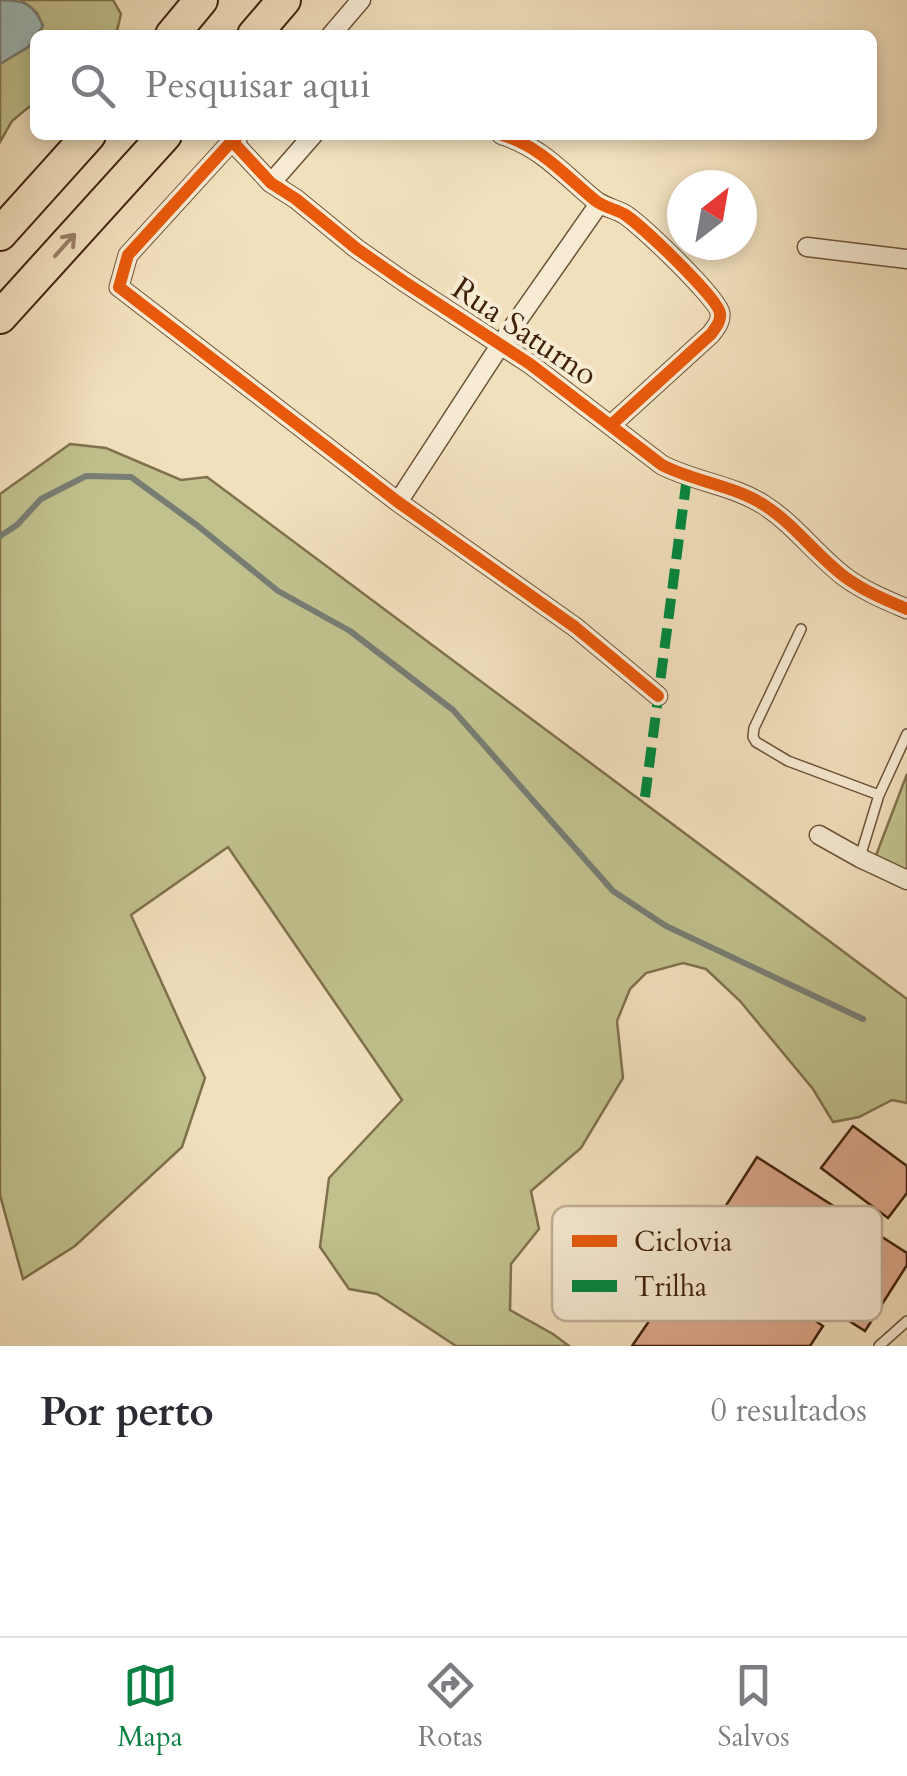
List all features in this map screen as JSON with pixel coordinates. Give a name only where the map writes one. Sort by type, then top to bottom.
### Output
[{"type":"highway","points":[[176,30],[201,0]]},
{"type":"highway","points":[[258,30],[284,0]]},
{"type":"highway","points":[[0,234],[85,140]]},
{"type":"highway","points":[[0,317],[159,140]]},
{"type":"street","points":[[335,30],[361,0]]},
{"type":"street","points":[[234,140],[128,255],[119,287],[398,502],[575,627],[658,696]]},
{"type":"street","name":"Rua Saturno","points":[[238,140],[271,183],[316,218],[403,282],[501,344],[646,453],[675,472],[749,496],[764,505],[846,577],[907,610]]},
{"type":"street","points":[[271,183],[309,140]]},
{"type":"street","points":[[516,140],[546,156],[599,204],[626,216],[708,292],[720,310],[720,321],[711,334],[611,425]]},
{"type":"street","points":[[398,502],[599,204]]},
{"type":"street","points":[[807,247],[907,259]]},
{"type":"street","points":[[819,834],[907,880]]},
{"type":"lane","points":[[801,629],[753,737],[788,761],[879,796]]},
{"type":"lane","points":[[860,858],[879,796],[907,734]]},
{"type":"lane","points":[[879,1346],[907,1321]]},
{"type":"green space","points":[[21,0],[113,0],[121,14],[117,30],[41,30],[43,26],[37,13]]},
{"type":"green space","points":[[30,45],[30,106],[12,121],[0,142],[0,64]]},
{"type":"green space","points":[[70,444],[106,448],[181,480],[207,477],[907,999],[907,1103],[892,1100],[859,1117],[833,1122],[813,1089],[740,1001],[706,969],[683,963],[646,973],[630,989],[617,1021],[623,1078],[581,1148],[531,1191],[539,1229],[511,1264],[510,1310],[569,1346],[456,1346],[377,1294],[349,1289],[320,1247],[329,1178],[402,1100],[228,847],[131,915],[205,1078],[182,1147],[75,1246],[23,1279],[0,1195],[0,494]]},
{"type":"green space","points":[[907,774],[907,870],[875,858]]},
{"type":"water","points":[[0,0],[27,4],[43,26],[30,30],[28,47],[0,64]]},
{"type":"building","points":[[853,1126],[907,1166],[907,1193],[888,1218],[882,1214],[882,1206],[872,1206],[821,1168]]},
{"type":"building","points":[[757,1157],[834,1206],[726,1206]]},
{"type":"building","points":[[882,1237],[907,1253],[907,1265],[882,1304]]},
{"type":"building","points":[[649,1321],[816,1321],[823,1326],[810,1346],[632,1346]]},
{"type":"building","points":[[849,1321],[871,1321],[865,1331]]},
{"type":"waterway","points":[[0,536],[17,525],[41,499],[86,476],[131,477],[278,591],[350,631],[453,710],[613,891],[666,926],[863,1019]]},
{"type":"marked path","points":[[645,797],[687,477]]},
{"type":"cycle path","points":[[233,140],[271,183],[357,249],[530,364],[662,465],[764,505],[845,577],[907,609]]},
{"type":"cycle path","points":[[516,140],[541,155],[596,201],[632,220],[693,277],[720,313],[711,334],[611,425]]},
{"type":"cycle path","points":[[232,141],[128,255],[119,287],[398,502],[575,627],[658,696]]}]
